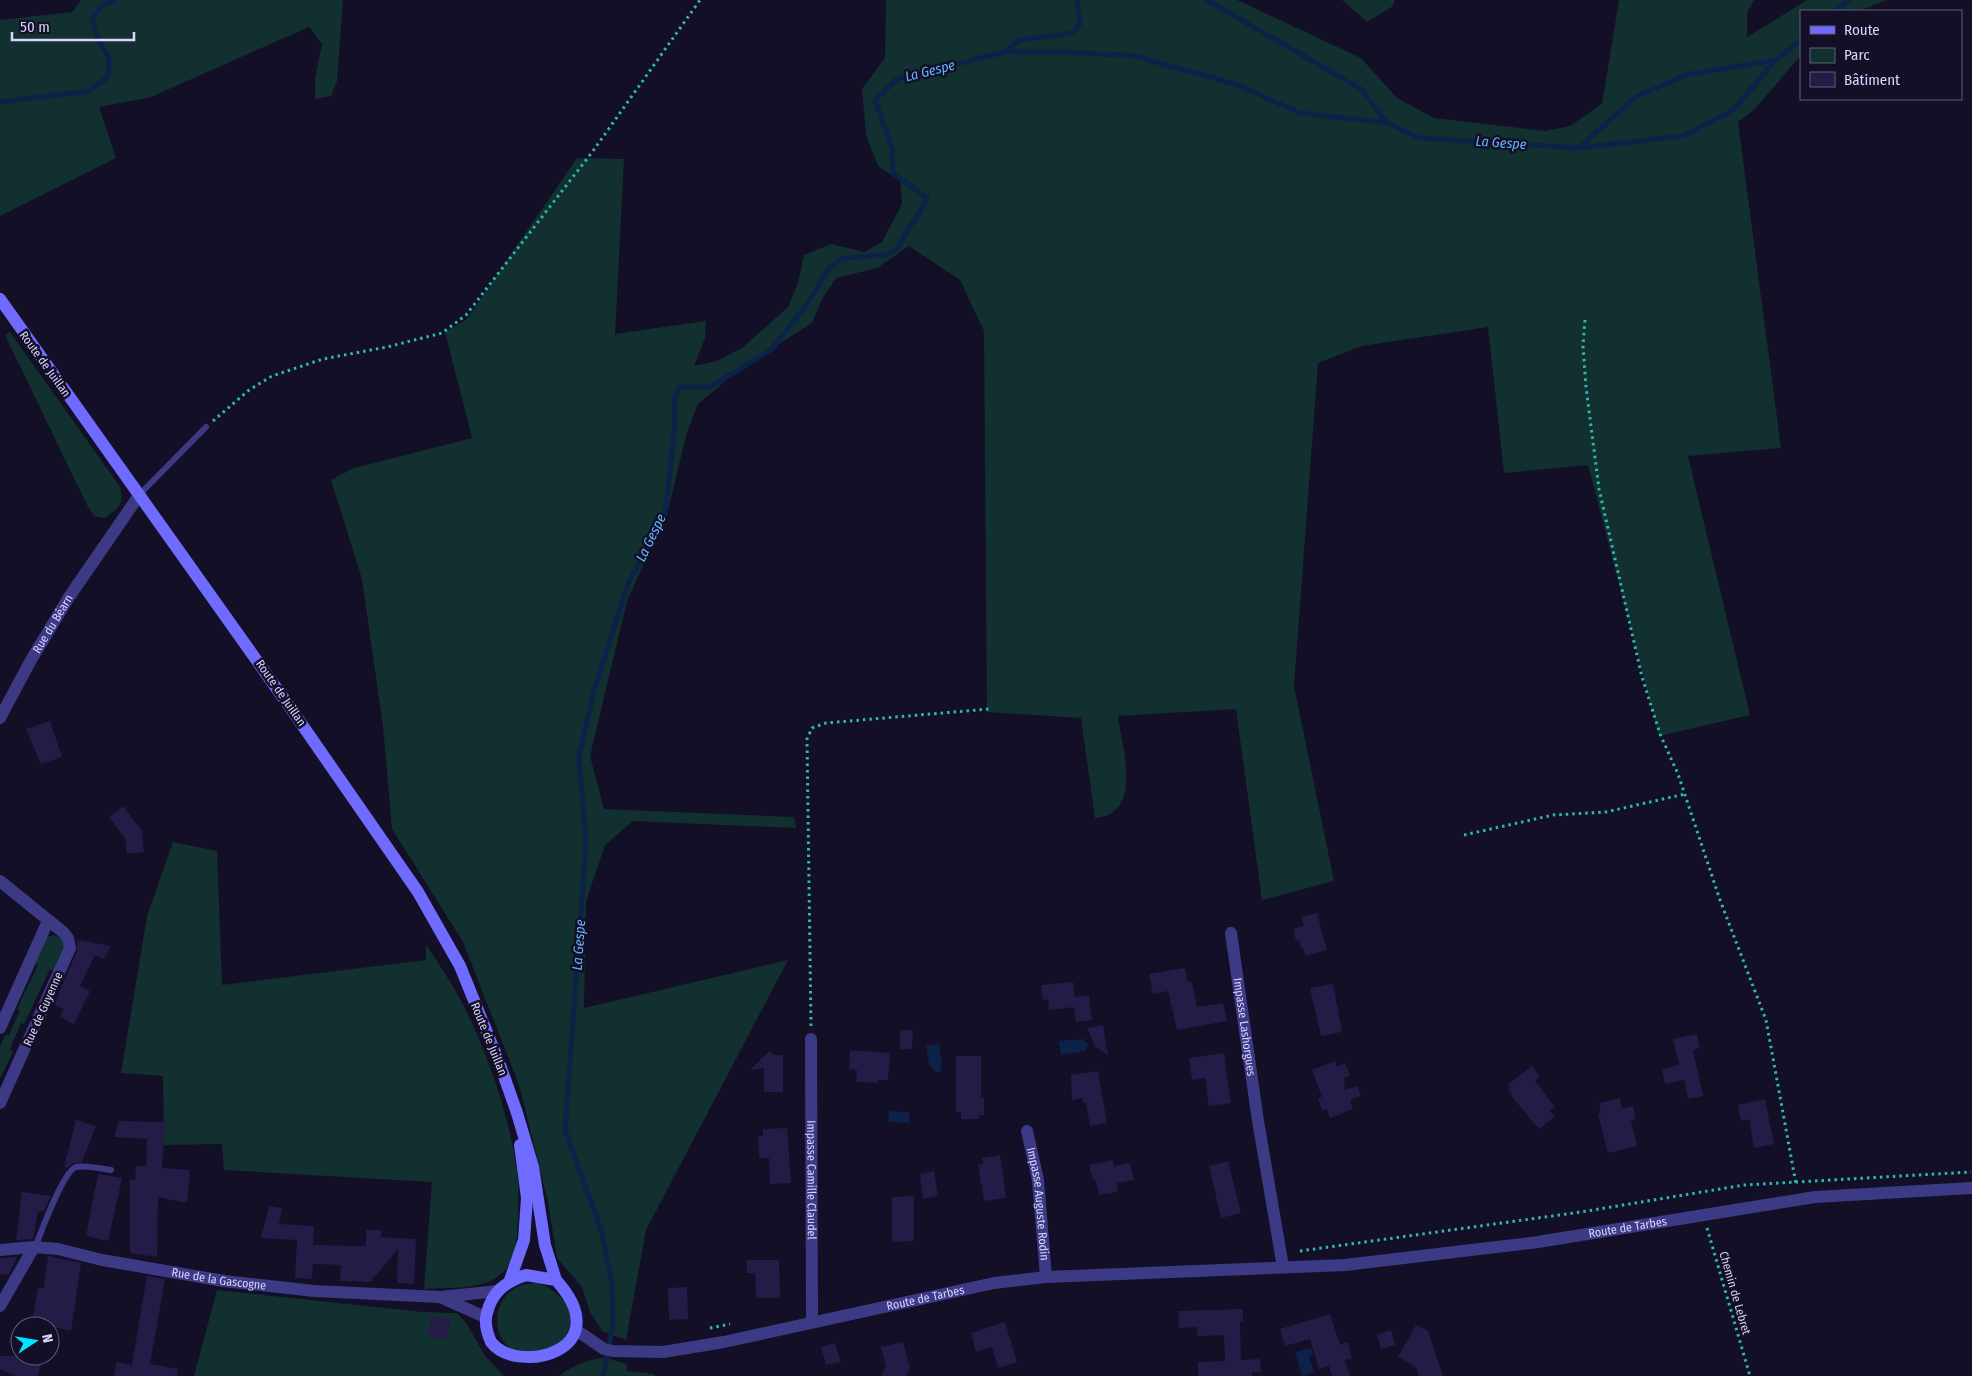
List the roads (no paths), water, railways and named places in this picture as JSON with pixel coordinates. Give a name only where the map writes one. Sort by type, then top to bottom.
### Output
[{"type":"main road","name":"Route de Juillan","points":[[0,299],[39,357],[140,494],[418,892],[460,966],[499,1062],[517,1113],[533,1167],[546,1245],[556,1280]]},
{"type":"main road","name":"Route de Juillan","points":[[510,1280],[524,1240],[526,1198],[517,1113]]},
{"type":"main road","points":[[526,1275],[556,1280],[574,1304],[577,1314],[573,1341],[564,1354],[547,1367],[515,1367],[493,1347],[486,1332],[485,1317],[490,1302],[510,1280],[526,1275]]},
{"type":"street","name":"Rue du Béarn","points":[[0,718],[44,637],[140,494]]},
{"type":"street","name":"Rue de Guyenne","points":[[0,881],[68,938],[70,948],[0,1103]]},
{"type":"street","points":[[0,1028],[48,921]]},
{"type":"street","name":"Impasse Lashorgues","points":[[1231,934],[1258,1121],[1283,1267]]},
{"type":"street","name":"Impasse Camille Claudel","points":[[811,1039],[812,1321]]},
{"type":"street","name":"Impasse Auguste Rodin","points":[[1027,1131],[1038,1180],[1046,1277]]},
{"type":"street","name":"Route de Tarbes","points":[[576,1330],[604,1348],[623,1352],[672,1350],[724,1342],[812,1321],[994,1284],[1046,1277],[1345,1265],[1529,1243],[1798,1199],[1972,1188]]},
{"type":"street","points":[[0,1306],[34,1247]]},
{"type":"street","name":"Rue de la Gascogne","points":[[0,1250],[34,1247],[58,1250],[102,1260],[224,1281],[314,1291],[440,1297],[498,1291]]},
{"type":"street","name":"Rue de la Gascogne","points":[[440,1297],[485,1317]]},
{"type":"lane","points":[[140,494],[206,427]]},
{"type":"lane","points":[[34,1247],[60,1190],[72,1169],[78,1167],[111,1170]]},
{"type":"water","points":[[1084,1039],[1089,1046],[1086,1047],[1086,1051],[1061,1055],[1059,1041]]},
{"type":"water","points":[[939,1044],[942,1063],[940,1072],[935,1072],[929,1064],[926,1046]]},
{"type":"water","points":[[889,1111],[909,1112],[909,1123],[888,1122]]},
{"type":"water","points":[[1311,1348],[1313,1355],[1309,1356],[1314,1372],[1302,1376],[1295,1352]]},
{"type":"waterway","points":[[0,102],[89,91],[108,77],[109,57],[99,42],[92,19],[103,5],[115,0]]},
{"type":"waterway","name":"La Gespe","points":[[603,1376],[613,1325],[612,1285],[602,1232],[565,1130],[586,842],[579,756],[595,687],[628,584],[665,515],[675,424],[674,399],[680,387],[710,387],[772,349],[808,303],[829,268],[843,258],[884,255],[898,249],[927,198],[893,173],[892,148],[875,100],[897,79],[1004,52],[1020,40],[1073,33],[1080,24],[1077,0]]},
{"type":"waterway","name":"La Gespe","points":[[1207,0],[1361,89],[1387,123],[1420,138],[1578,148],[1683,136],[1733,110],[1776,60],[1800,41]]},
{"type":"waterway","name":"La Gespe","points":[[1836,10],[1849,0]]},
{"type":"waterway","points":[[1004,52],[1068,52],[1135,56],[1238,85],[1300,113],[1387,123]]},
{"type":"waterway","points":[[1579,148],[1634,98],[1686,75],[1776,60]]}]
